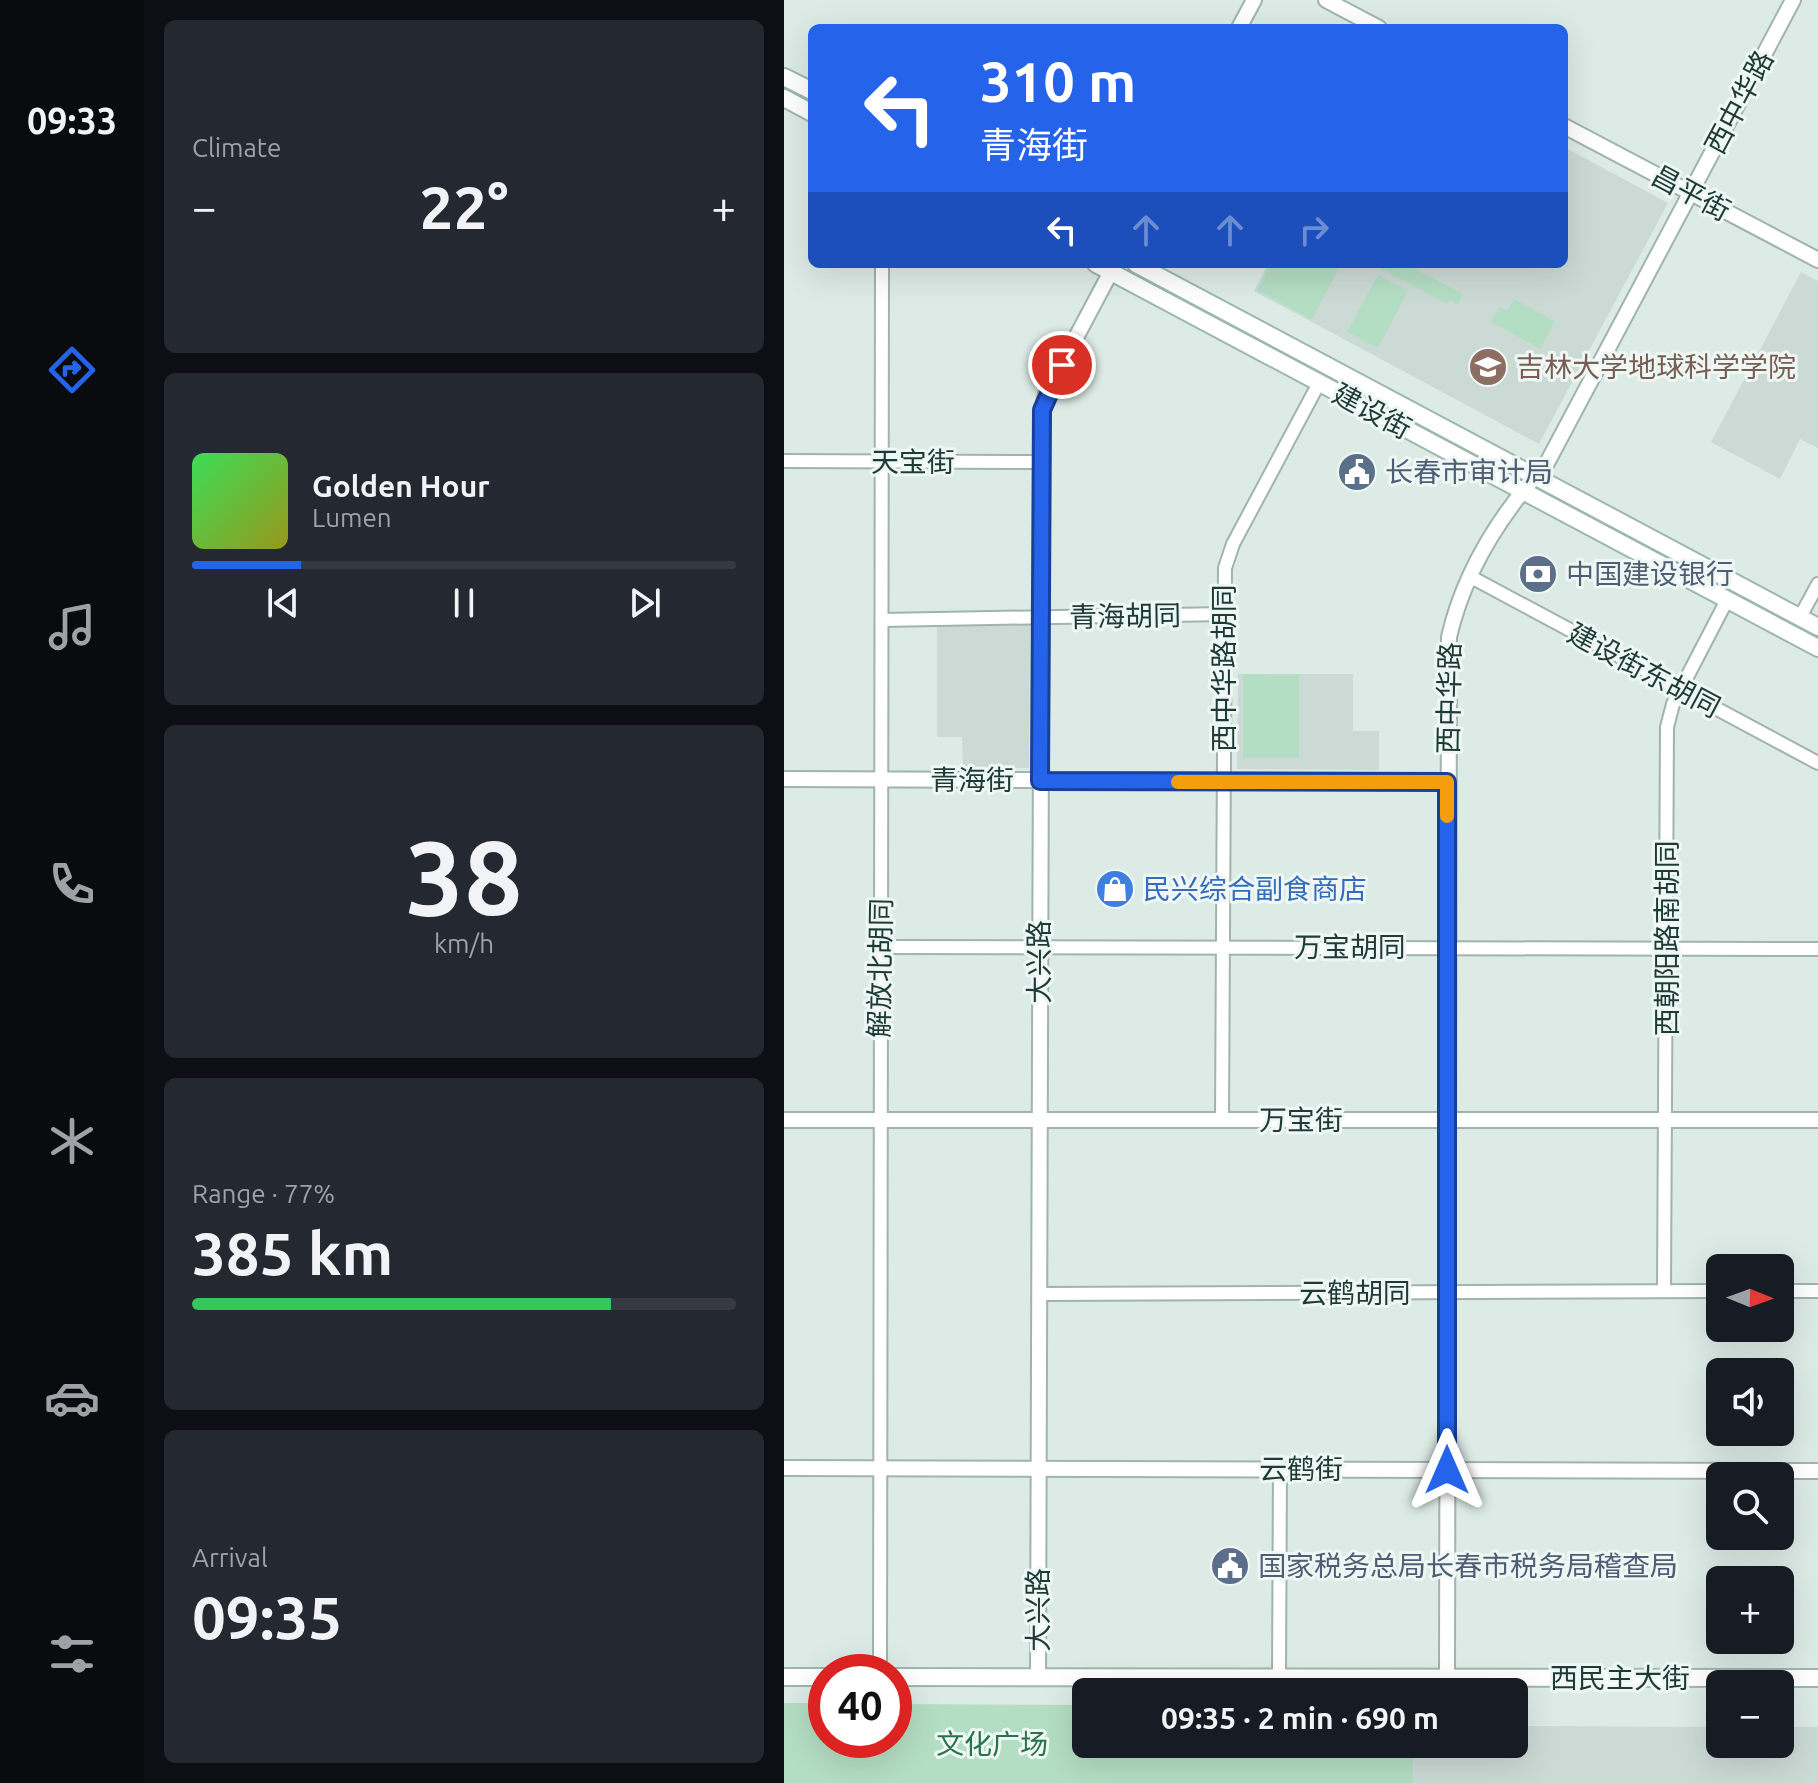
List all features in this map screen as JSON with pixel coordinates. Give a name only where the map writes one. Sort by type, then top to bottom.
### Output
[{"type":"main road","points":[[784,77],[808,89]]},
{"type":"main road","points":[[784,98],[808,111]]},
{"type":"main road","points":[[784,110],[808,112]]},
{"type":"main road","name":"建设街","points":[[1109,268],[1818,648]]},
{"type":"main road","name":"建设街","points":[[1144,268],[1818,627]]},
{"type":"main road","points":[[784,1677],[808,1677]]},
{"type":"main road","name":"西民主大街","points":[[912,1677],[1447,1678]]},
{"type":"main road","name":"西民主大街","points":[[1528,1678],[1818,1678]]},
{"type":"street","points":[[1241,24],[1254,0]]},
{"type":"street","points":[[1326,0],[1371,24]]},
{"type":"street","name":"西中华路","points":[[1447,1678],[1449,637],[1460,597],[1509,503],[1547,463],[1793,0]]},
{"type":"street","name":"昌平街","points":[[1568,128],[1818,260]]},
{"type":"street","name":"解放北胡同","points":[[880,1654],[878,1120],[882,268]]},
{"type":"street","name":"大兴路","points":[[1038,1677],[1043,401],[1107,268]]},
{"type":"street","name":"西中华路胡同","points":[[1222,1120],[1225,568],[1229,552],[1319,383]]},
{"type":"street","name":"天宝街","points":[[784,461],[1042,462]]},
{"type":"street","name":"建设街东胡同","points":[[1471,577],[1818,763]]},
{"type":"street","points":[[1800,617],[1818,584]]},
{"type":"street","name":"西朝阳路南胡同","points":[[1664,1291],[1669,947],[1667,727],[1680,689],[1727,600]]},
{"type":"street","name":"青海胡同","points":[[882,620],[1225,614]]},
{"type":"street","name":"青海街","points":[[784,779],[1447,782]]},
{"type":"street","name":"万宝胡同","points":[[881,947],[1818,949]]},
{"type":"street","name":"万宝街","points":[[784,1120],[1818,1120]]},
{"type":"street","name":"云鹤胡同","points":[[1039,1294],[1706,1291]]},
{"type":"street","points":[[1794,1291],[1818,1291]]},
{"type":"street","name":"云鹤街","points":[[784,1468],[1818,1471]]},
{"type":"street","points":[[1279,1677],[1280,1469]]},
{"type":"shaded area","name":"吉林大学地球科学学院","points":[[1568,149],[1668,203],[1539,444],[1254,291],[1266,268],[1568,268]]},
{"type":"shaded area","points":[[1801,272],[1818,281],[1818,448],[1800,439],[1780,479],[1711,442]]},
{"type":"shaded area","points":[[937,625],[1030,625],[1029,768],[963,768],[962,737],[937,737]]},
{"type":"shaded area","points":[[1238,674],[1353,674],[1353,731],[1379,731],[1379,770],[1237,769]]},
{"type":"shaded area","points":[[1528,1726],[1706,1727],[1706,1758],[1794,1758],[1794,1727],[1818,1727],[1818,1783],[1413,1783],[1414,1758],[1528,1758]]},
{"type":"green space","points":[[1269,268],[1339,268],[1312,320],[1257,290]]},
{"type":"green space","points":[[1380,268],[1414,268],[1463,294],[1458,304],[1450,300],[1447,304]]},
{"type":"green space","points":[[1378,275],[1408,291],[1378,348],[1347,332]]},
{"type":"green space","points":[[1514,299],[1555,321],[1541,349],[1491,322],[1499,307],[1507,311]]},
{"type":"green space","points":[[1243,674],[1299,675],[1299,758],[1243,758]]},
{"type":"green space","name":"文化广场","points":[[784,1703],[808,1703],[808,1758],[912,1758],[912,1704],[1072,1705],[1072,1758],[1414,1758],[1413,1783],[784,1783]]},
{"type":"slow traffic","points":[[1178,782],[1447,782],[1447,816]]},
{"type":"place","name":"吉林大学地球科学学院","points":[[1488,367]]},
{"type":"place","name":"长春市审计局","points":[[1357,472]]},
{"type":"place","name":"中国建设银行","points":[[1538,574]]},
{"type":"place","name":"民兴综合副食商店","points":[[1115,889]]},
{"type":"place","name":"国家税务总局长春市税务局稽查局","points":[[1230,1566]]},
{"type":"route","points":[[1062,365],[1046,394],[1042,410],[1040,781],[1447,782],[1447,1470]]}]
